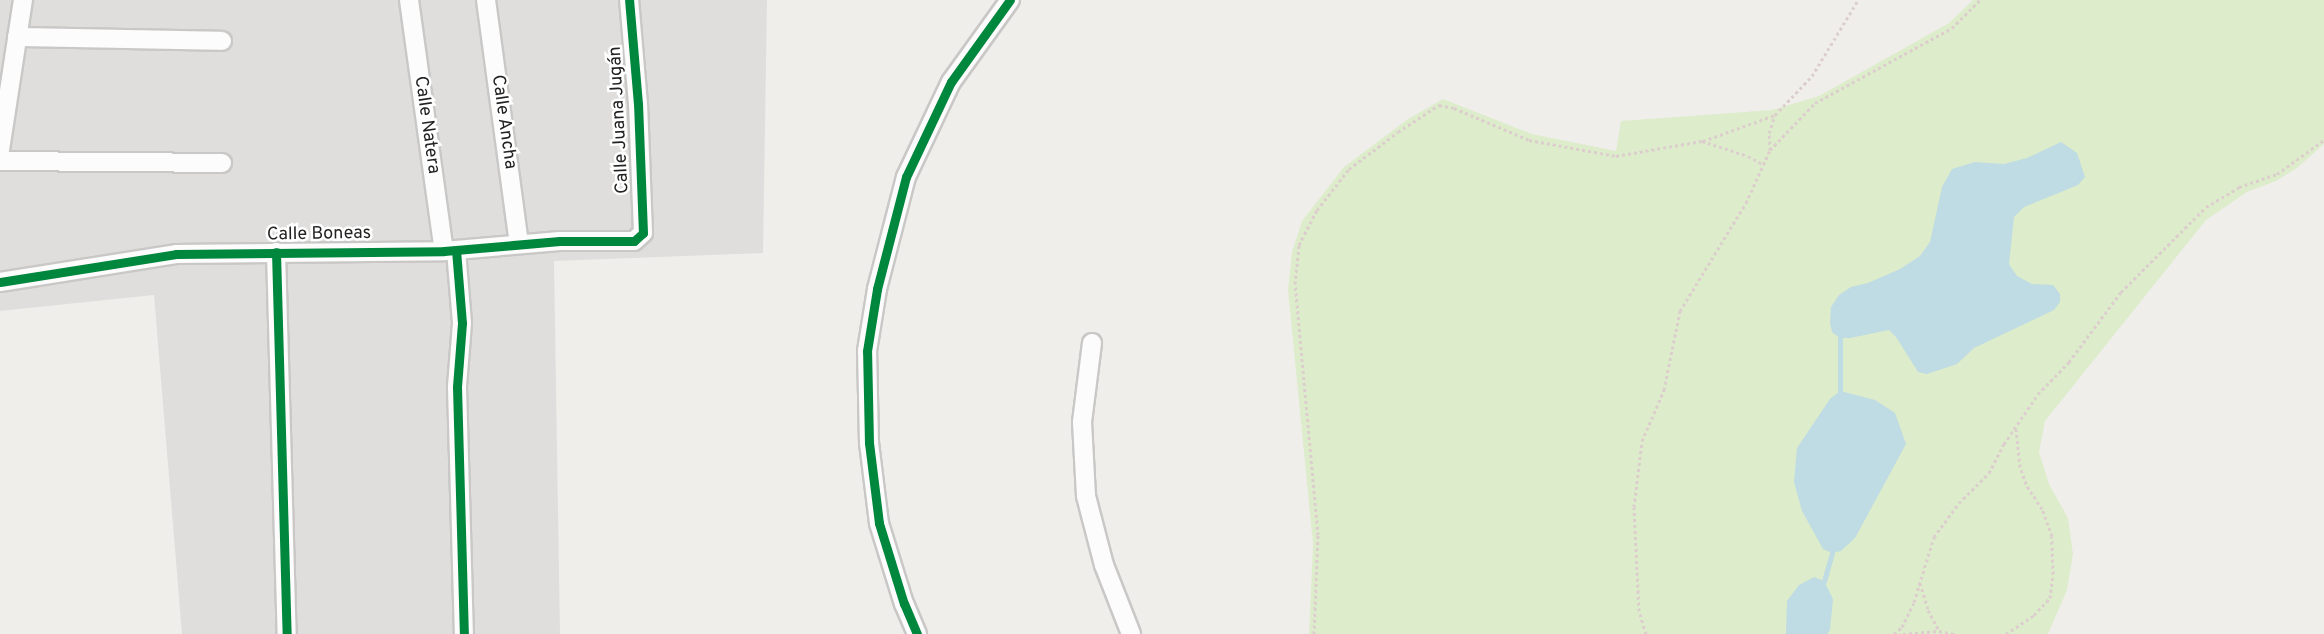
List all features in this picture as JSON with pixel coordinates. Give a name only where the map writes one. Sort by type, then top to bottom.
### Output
[{"type":"street","points":[[0,150],[23,0]]},
{"type":"street","name":"Calle Natera","points":[[409,0],[462,323],[457,387],[464,634]]},
{"type":"street","name":"Calle Ancha","points":[[486,0],[519,243]]},
{"type":"street","name":"Calle Juana Jugán","points":[[629,0],[638,104],[643,233],[639,238]]},
{"type":"street","points":[[917,634],[904,604],[879,523],[868,443],[869,340],[877,289],[906,177],[951,82],[1010,0]]},
{"type":"street","points":[[17,38],[222,41]]},
{"type":"street","points":[[0,161],[222,163]]},
{"type":"street","name":"Calle Boneas","points":[[0,282],[162,255],[450,250],[519,243],[634,241],[639,238]]},
{"type":"street","points":[[276,252],[286,634]]},
{"type":"street","points":[[1092,343],[1082,422],[1086,496],[1104,565],[1131,634]]},
{"type":"path","points":[[1770,150],[1769,134],[1775,115],[1812,76],[1858,0]]},
{"type":"path","points":[[1646,634],[1639,611],[1634,507],[1642,441],[1664,390],[1680,311],[1746,203],[1770,150],[1815,103],[1952,28],[1980,0]]},
{"type":"path","points":[[1314,634],[1318,535],[1295,284],[1299,245],[1317,210],[1349,169],[1398,132],[1440,105],[1454,108],[1529,140],[1617,156],[1702,141],[1775,115]]},
{"type":"path","points":[[1894,634],[1902,627],[1920,582],[1934,537],[1959,503],[1989,473],[2038,394],[2069,362],[2121,292],[2206,207],[2239,187],[2277,174],[2324,140]]},
{"type":"path","points":[[1702,141],[1748,156],[1764,165]]},
{"type":"path","points":[[2006,634],[2034,615],[2050,598],[2053,574],[2052,536],[2042,509],[2026,484],[2020,467],[2016,428]]},
{"type":"path","points":[[1920,582],[1928,610],[1939,631]]},
{"type":"path","points":[[1903,634],[1939,631],[1954,634]]},
{"type":"shaded area","points":[[0,0],[767,0],[763,253],[554,261],[560,634],[182,634],[154,295],[0,311]]},
{"type":"green space","points":[[1973,0],[2324,0],[2324,144],[2297,168],[2276,181],[2247,192],[2206,220],[2045,421],[2039,452],[2049,484],[2068,518],[2073,554],[2067,590],[2048,634],[1309,634],[1313,544],[1288,290],[1292,252],[1302,221],[1344,167],[1408,119],[1443,99],[1532,134],[1616,151],[1621,121],[1772,110],[1819,96],[1949,23]]},
{"type":"water","points":[[2061,142],[2077,153],[2085,177],[2078,185],[2024,207],[2014,217],[2009,264],[2017,276],[2032,284],[2053,285],[2060,294],[2060,302],[2054,310],[1974,348],[1957,364],[1927,374],[1918,372],[1889,330],[1850,338],[1840,338],[1832,332],[1831,307],[1839,295],[1851,287],[1868,283],[1900,269],[1920,256],[1930,242],[1942,187],[1952,169],[1975,162],[2004,164],[2027,158]]},
{"type":"water","points":[[1840,391],[1875,400],[1895,413],[1906,444],[1855,538],[1841,551],[1832,553],[1823,549],[1802,511],[1794,482],[1797,448],[1830,399]]},
{"type":"water","points":[[1814,577],[1824,581],[1833,599],[1830,630],[1827,634],[1786,634],[1787,601],[1799,585]]},
{"type":"waterway","points":[[1840,338],[1840,391]]},
{"type":"waterway","points":[[1824,581],[1832,553]]},
{"type":"cycle path","points":[[0,282],[176,254],[444,251],[560,241],[634,241],[643,233],[638,104],[629,0]]},
{"type":"cycle path","points":[[917,634],[904,604],[879,523],[869,443],[867,351],[877,289],[906,177],[951,82],[1010,0]]},
{"type":"cycle path","points":[[456,250],[462,323],[457,387],[464,634]]},
{"type":"cycle path","points":[[276,252],[287,634]]}]
